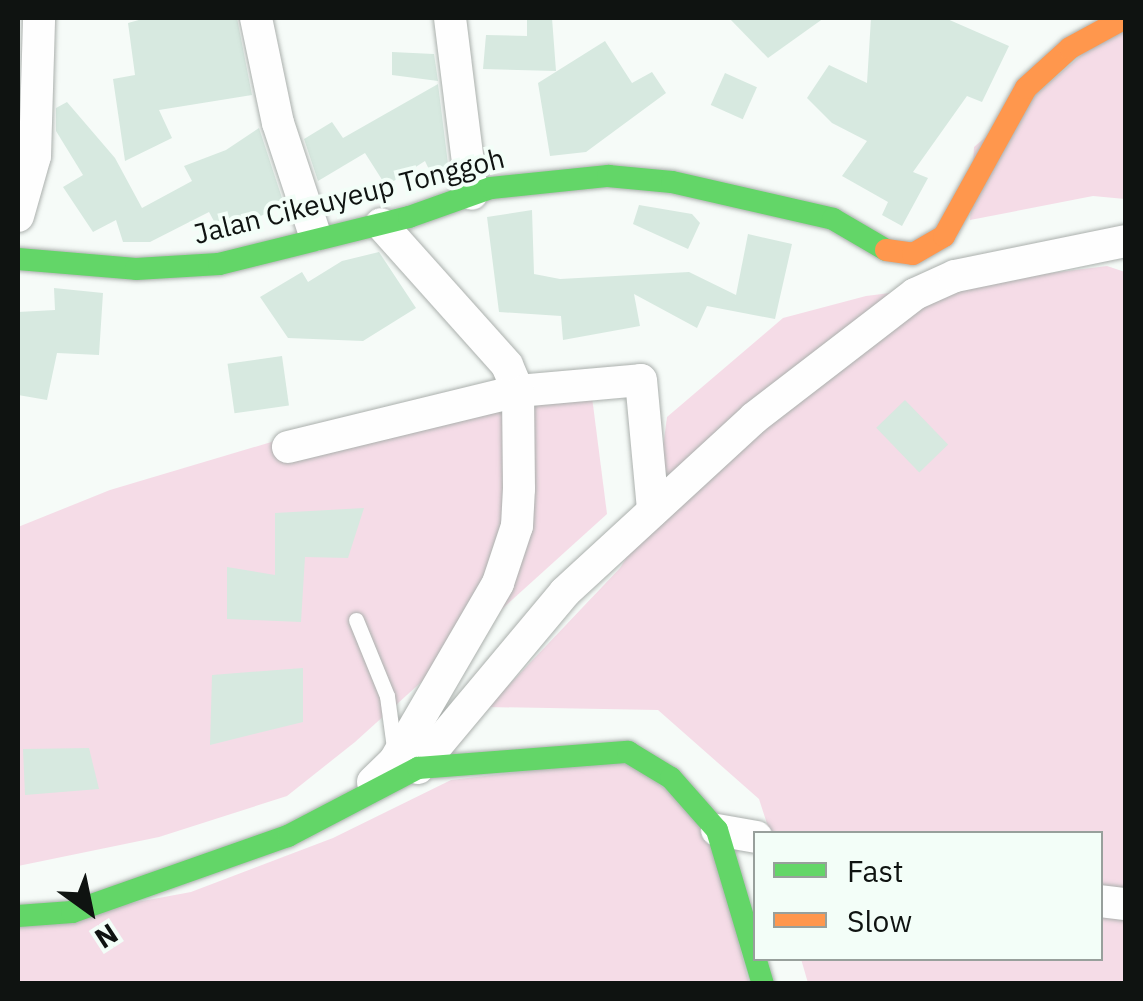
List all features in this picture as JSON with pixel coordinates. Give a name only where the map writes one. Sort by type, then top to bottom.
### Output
[{"type":"street","points":[[18,216],[34,156],[39,18]]},
{"type":"street","points":[[256,18],[278,123],[315,235]]},
{"type":"street","points":[[450,18],[472,194]]},
{"type":"street","name":"Jalan Cikeuyeup Tonggoh","points":[[18,258],[136,269],[218,264],[315,235],[381,224],[472,194],[608,176],[672,182],[833,219],[882,250],[913,254],[944,236],[1026,88],[1110,21]]},
{"type":"street","points":[[381,224],[478,329],[518,390],[518,508],[510,555],[406,765]]},
{"type":"street","points":[[18,916],[72,912],[288,836],[348,806],[406,765],[512,648],[754,418],[937,281],[1126,241]]},
{"type":"street","points":[[288,447],[518,390],[641,380],[653,510]]},
{"type":"street","points":[[406,765],[628,752],[671,778],[718,830],[753,947]]},
{"type":"street","points":[[718,830],[753,836]]},
{"type":"lane","points":[[356,620],[394,720],[406,765]]},
{"type":"shaded area","points":[[1125,18],[1125,199],[1093,196],[970,220],[974,147]]},
{"type":"shaded area","points":[[1107,266],[1125,272],[1125,983],[808,983],[802,961],[1103,961],[1103,831],[769,831],[759,799],[658,710],[488,707],[620,568],[654,514],[667,417],[783,318],[866,296]]},
{"type":"shaded area","points":[[592,397],[607,514],[355,742],[287,796],[159,837],[18,866],[18,527],[110,490],[278,440]]},
{"type":"shaded area","points":[[628,759],[710,825],[749,984],[18,984],[18,924],[191,892],[333,838],[451,780]]},
{"type":"building","points":[[146,18],[237,18],[252,95],[159,110],[172,138],[125,161],[113,79],[135,75],[128,23]]},
{"type":"building","points":[[527,18],[552,18],[556,71],[483,69],[486,35],[527,36]]},
{"type":"building","points":[[729,18],[824,18],[768,58]]},
{"type":"building","points":[[871,18],[945,18],[1009,46],[982,102],[967,96],[913,172],[928,178],[902,226],[882,215],[888,202],[842,176],[867,141],[832,123],[807,98],[829,65],[867,83]]},
{"type":"building","points":[[605,41],[632,83],[652,72],[666,93],[586,152],[550,156],[538,83]]},
{"type":"building","points":[[392,52],[434,54],[438,81],[392,75]]},
{"type":"building","points":[[725,73],[757,87],[743,119],[711,105]]},
{"type":"building","points":[[438,84],[449,172],[433,178],[425,161],[386,186],[365,153],[318,181],[304,139],[332,122],[343,138]]},
{"type":"building","points":[[67,102],[115,158],[142,208],[192,181],[184,166],[226,150],[259,128],[284,204],[222,236],[209,212],[150,242],[123,242],[116,220],[93,232],[63,187],[83,175],[56,131],[56,108]]},
{"type":"building","points":[[639,205],[692,214],[700,223],[688,249],[633,224]]},
{"type":"building","points":[[532,210],[534,274],[560,279],[689,272],[736,295],[748,234],[792,244],[775,319],[707,306],[697,328],[634,294],[640,326],[563,340],[561,316],[499,312],[487,217]]},
{"type":"building","points":[[379,252],[416,308],[363,341],[288,338],[260,297],[302,272],[308,282],[342,261]]},
{"type":"building","points":[[54,288],[103,293],[99,355],[57,353],[47,400],[18,395],[18,312],[55,310]]},
{"type":"building","points":[[282,356],[289,406],[234,413],[228,364]]},
{"type":"building","points":[[905,400],[948,445],[919,472],[876,428]]},
{"type":"building","points":[[364,508],[348,558],[305,557],[301,622],[227,619],[227,567],[275,575],[275,513]]},
{"type":"building","points":[[303,668],[303,722],[210,745],[212,675]]},
{"type":"building","points":[[89,748],[99,789],[25,795],[23,749]]},
{"type":"traffic: fast","points":[[18,259],[136,269],[219,264],[409,217],[491,188],[608,176],[672,182],[833,219],[886,250]]},
{"type":"traffic: fast","points":[[18,916],[72,912],[288,836],[418,768],[628,752],[671,778],[717,830],[753,951]]},
{"type":"traffic: fast","points":[[756,961],[763,984]]},
{"type":"traffic: slow","points":[[886,250],[913,254],[944,236],[1026,88],[1070,48],[1125,18]]}]
